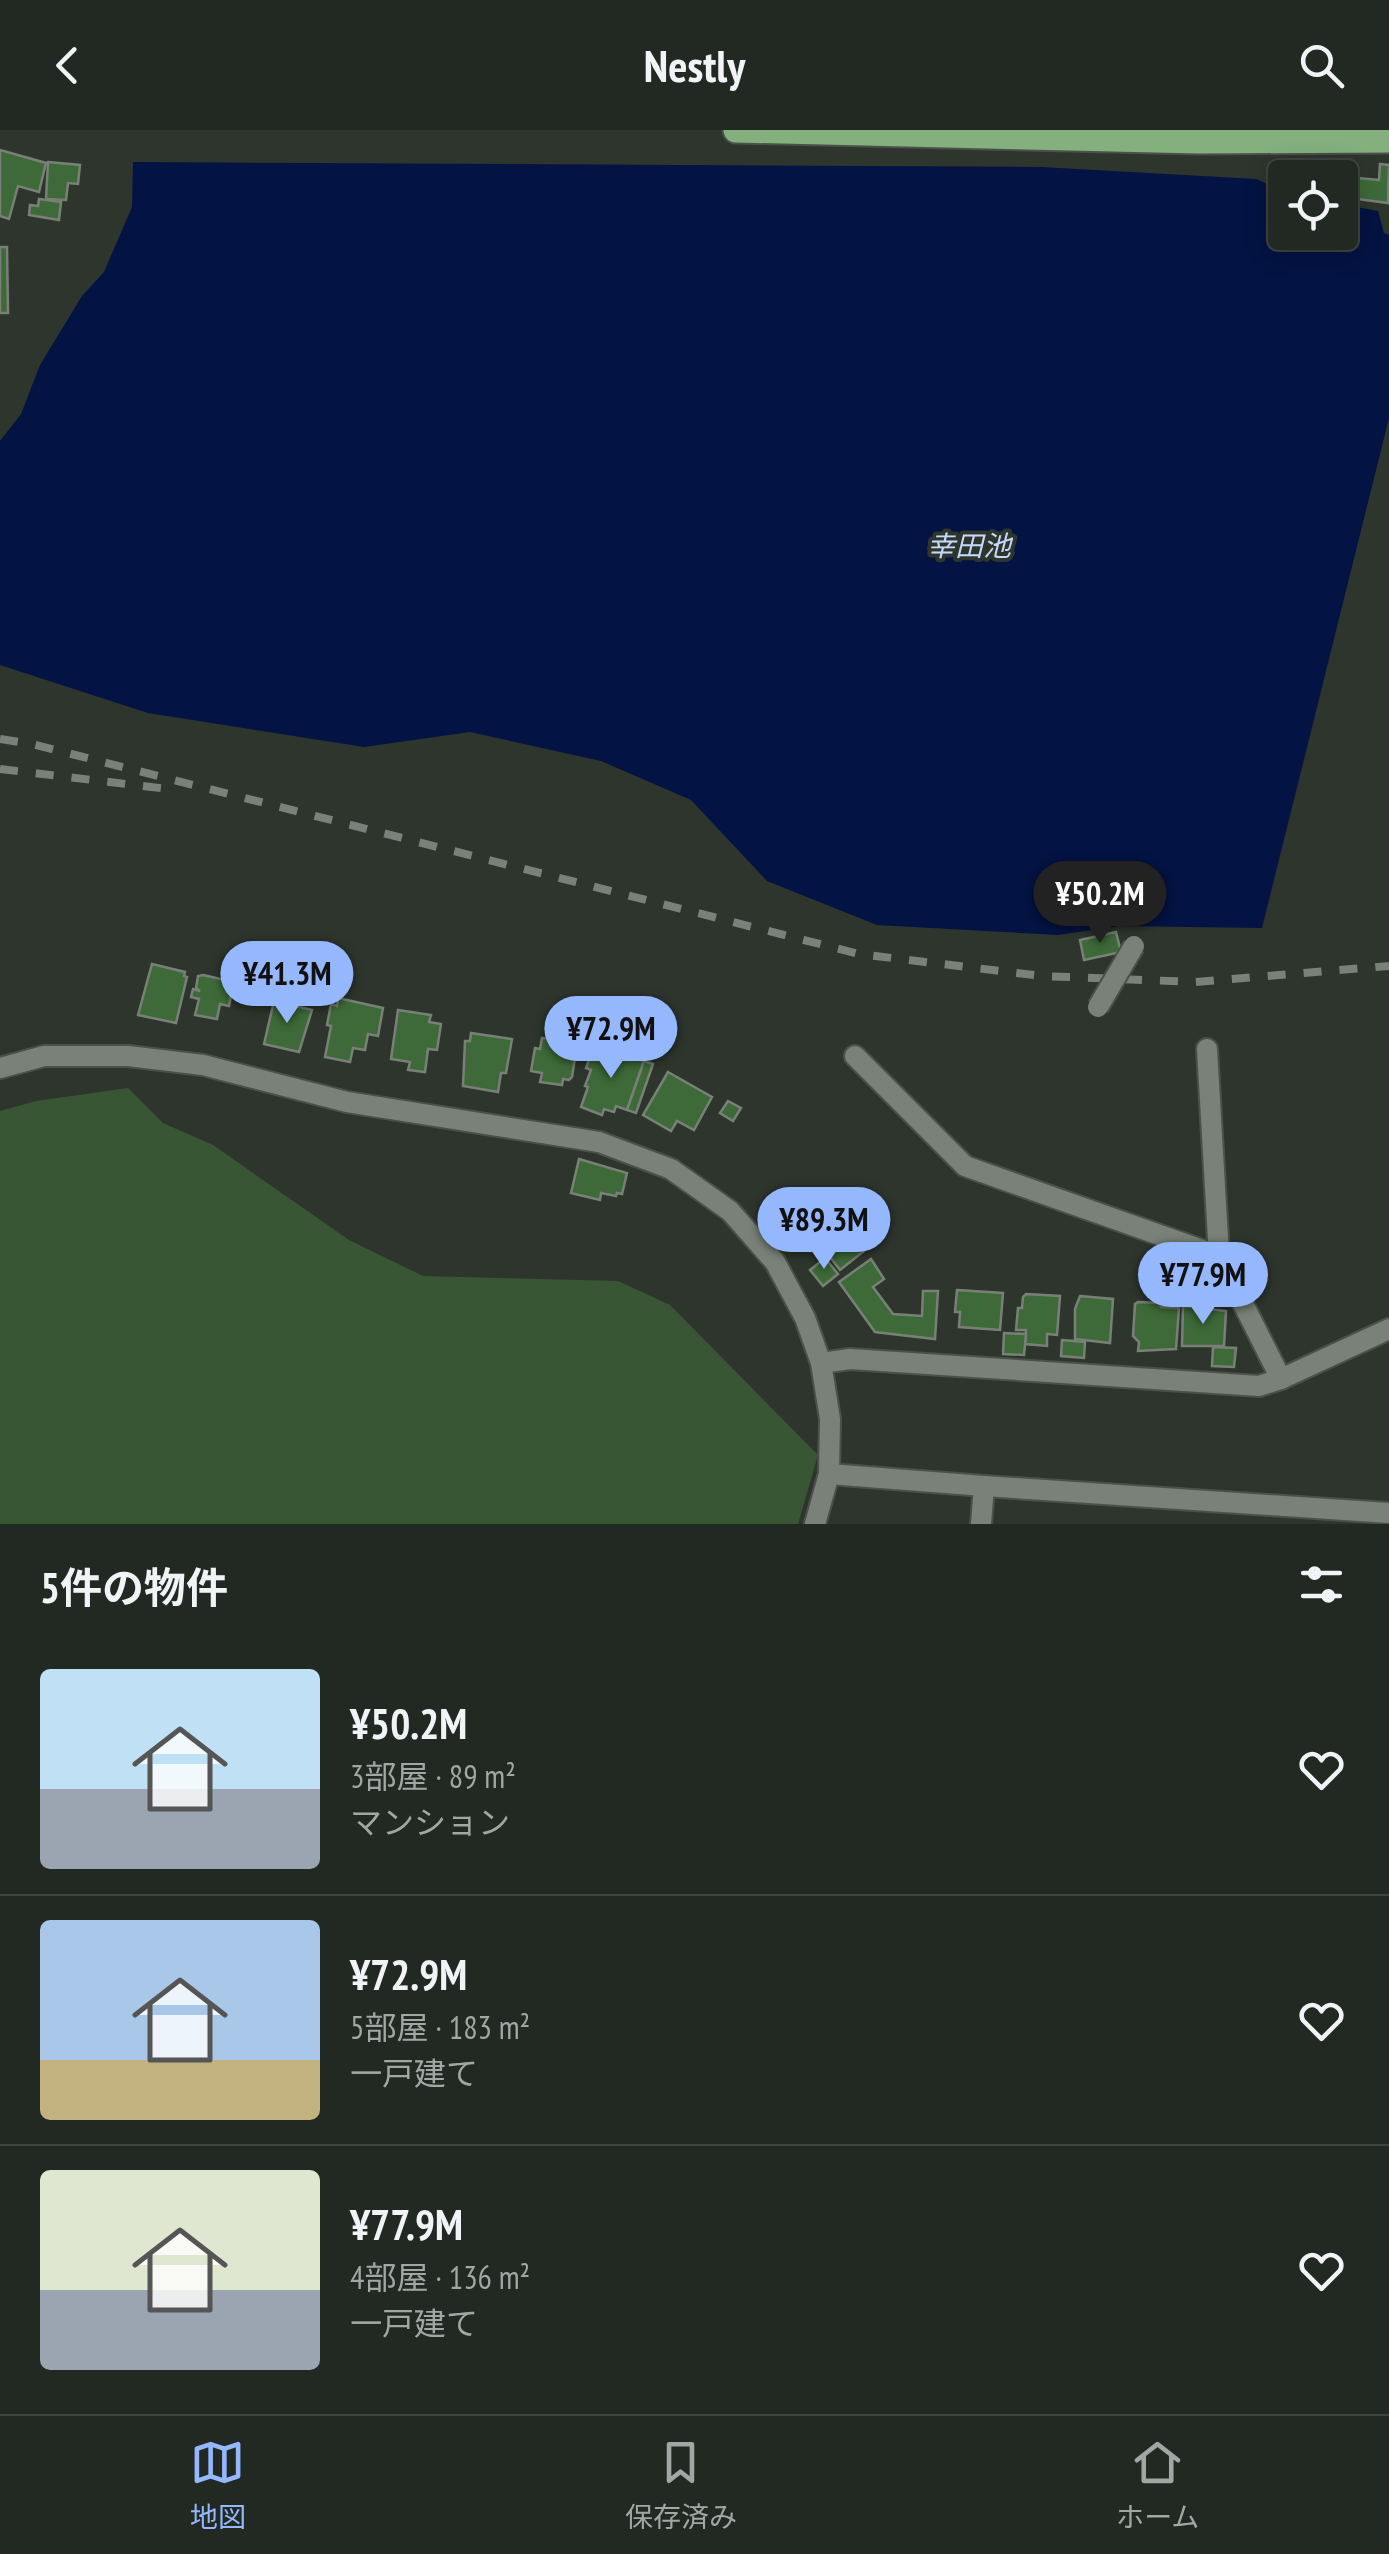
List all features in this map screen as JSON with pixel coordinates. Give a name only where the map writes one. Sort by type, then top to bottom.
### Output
[{"type":"main road","points":[[736,130],[1199,141],[1389,140]]},
{"type":"street","points":[[1098,1008],[1134,946]]},
{"type":"street","points":[[1208,1049],[1219,1256],[1281,1379]]},
{"type":"street","points":[[0,1068],[44,1056],[128,1056],[203,1065],[347,1102],[599,1142],[672,1169],[730,1210],[775,1262],[805,1318],[821,1363],[830,1418],[829,1474],[815,1524]]},
{"type":"street","points":[[855,1056],[965,1166],[1219,1256]]},
{"type":"street","points":[[821,1363],[850,1359],[1260,1386],[1389,1328]]},
{"type":"street","points":[[829,1474],[1389,1513]]},
{"type":"street","points":[[981,1524],[984,1486]]},
{"type":"green space","points":[[128,1088],[163,1123],[213,1145],[349,1240],[423,1276],[618,1281],[670,1305],[818,1455],[798,1524],[0,1524],[0,1111],[36,1101]]},
{"type":"water","name":"幸田池","points":[[133,162],[1041,167],[1256,179],[1268,184],[1268,250],[1358,250],[1358,207],[1378,211],[1384,233],[1389,235],[1389,418],[1262,928],[1119,926],[1058,935],[877,925],[767,881],[691,800],[601,761],[470,732],[364,747],[148,713],[0,665],[0,441],[21,414],[40,365],[82,296],[104,272],[132,207]]},
{"type":"building","points":[[0,150],[46,163],[39,192],[18,186],[9,219],[0,216]]},
{"type":"building","points":[[48,162],[80,165],[78,184],[68,183],[66,200],[46,199]]},
{"type":"building","points":[[1380,164],[1389,165],[1388,203],[1358,199],[1358,178],[1379,180]]},
{"type":"building","points":[[39,199],[61,202],[59,220],[29,215],[30,205],[38,206]]},
{"type":"building","points":[[0,247],[7,247],[8,313],[0,313]]},
{"type":"building","points":[[1116,932],[1121,952],[1084,960],[1080,940]]},
{"type":"building","points":[[152,964],[185,972],[176,1023],[138,1015]]},
{"type":"building","points":[[198,976],[234,982],[229,1006],[220,1004],[217,1019],[195,1015],[199,999],[191,997],[193,989],[200,991],[196,988]]},
{"type":"building","points":[[338,998],[383,1008],[378,1036],[368,1034],[365,1050],[353,1048],[350,1062],[325,1057],[331,1004],[337,1006]]},
{"type":"building","points":[[274,1001],[312,1010],[299,1052],[264,1044]]},
{"type":"building","points":[[398,1010],[431,1015],[429,1022],[441,1024],[437,1050],[428,1049],[425,1072],[408,1070],[410,1062],[391,1059]]},
{"type":"building","points":[[471,1033],[512,1039],[498,1092],[463,1086],[465,1041],[470,1041]]},
{"type":"building","points":[[542,1038],[578,1039],[572,1077],[563,1079],[562,1085],[540,1082],[542,1073],[531,1071],[535,1048],[540,1049]]},
{"type":"building","points":[[593,1048],[644,1061],[627,1110],[616,1106],[614,1112],[604,1109],[602,1115],[581,1107]]},
{"type":"building","points":[[644,1061],[653,1064],[636,1113],[627,1110]]},
{"type":"building","points":[[668,1072],[712,1097],[694,1130],[677,1121],[671,1131],[643,1115]]},
{"type":"building","points":[[728,1101],[741,1108],[733,1121],[720,1113]]},
{"type":"building","points":[[579,1159],[627,1173],[622,1194],[601,1193],[600,1200],[571,1193]]},
{"type":"building","points":[[830,1205],[843,1222],[848,1217],[862,1235],[857,1237],[864,1246],[864,1251],[840,1270],[820,1244],[810,1251],[798,1234]]},
{"type":"building","points":[[825,1258],[838,1274],[823,1286],[810,1270]]},
{"type":"building","points":[[871,1259],[884,1279],[873,1287],[893,1314],[922,1316],[923,1291],[938,1291],[935,1339],[875,1332],[839,1282]]},
{"type":"building","points":[[957,1290],[1003,1293],[1000,1330],[959,1327],[960,1312],[955,1312]]},
{"type":"building","points":[[1026,1294],[1060,1296],[1057,1335],[1047,1334],[1047,1346],[1025,1344],[1026,1330],[1016,1330],[1018,1308],[1022,1308]]},
{"type":"building","points":[[1080,1296],[1113,1299],[1110,1343],[1075,1339],[1075,1309]]},
{"type":"building","points":[[1138,1302],[1179,1308],[1176,1349],[1138,1351],[1139,1342],[1133,1336]]},
{"type":"building","points":[[1183,1306],[1226,1311],[1224,1346],[1182,1346]]},
{"type":"building","points":[[1004,1333],[1026,1334],[1024,1355],[1003,1354]]},
{"type":"building","points":[[1062,1340],[1085,1342],[1084,1358],[1061,1356]]},
{"type":"building","points":[[1213,1347],[1236,1348],[1234,1367],[1212,1366]]},
{"type":"railway","points":[[0,739],[859,954],[1042,976],[1195,982],[1389,966]]},
{"type":"railway","points":[[0,769],[168,789]]}]
